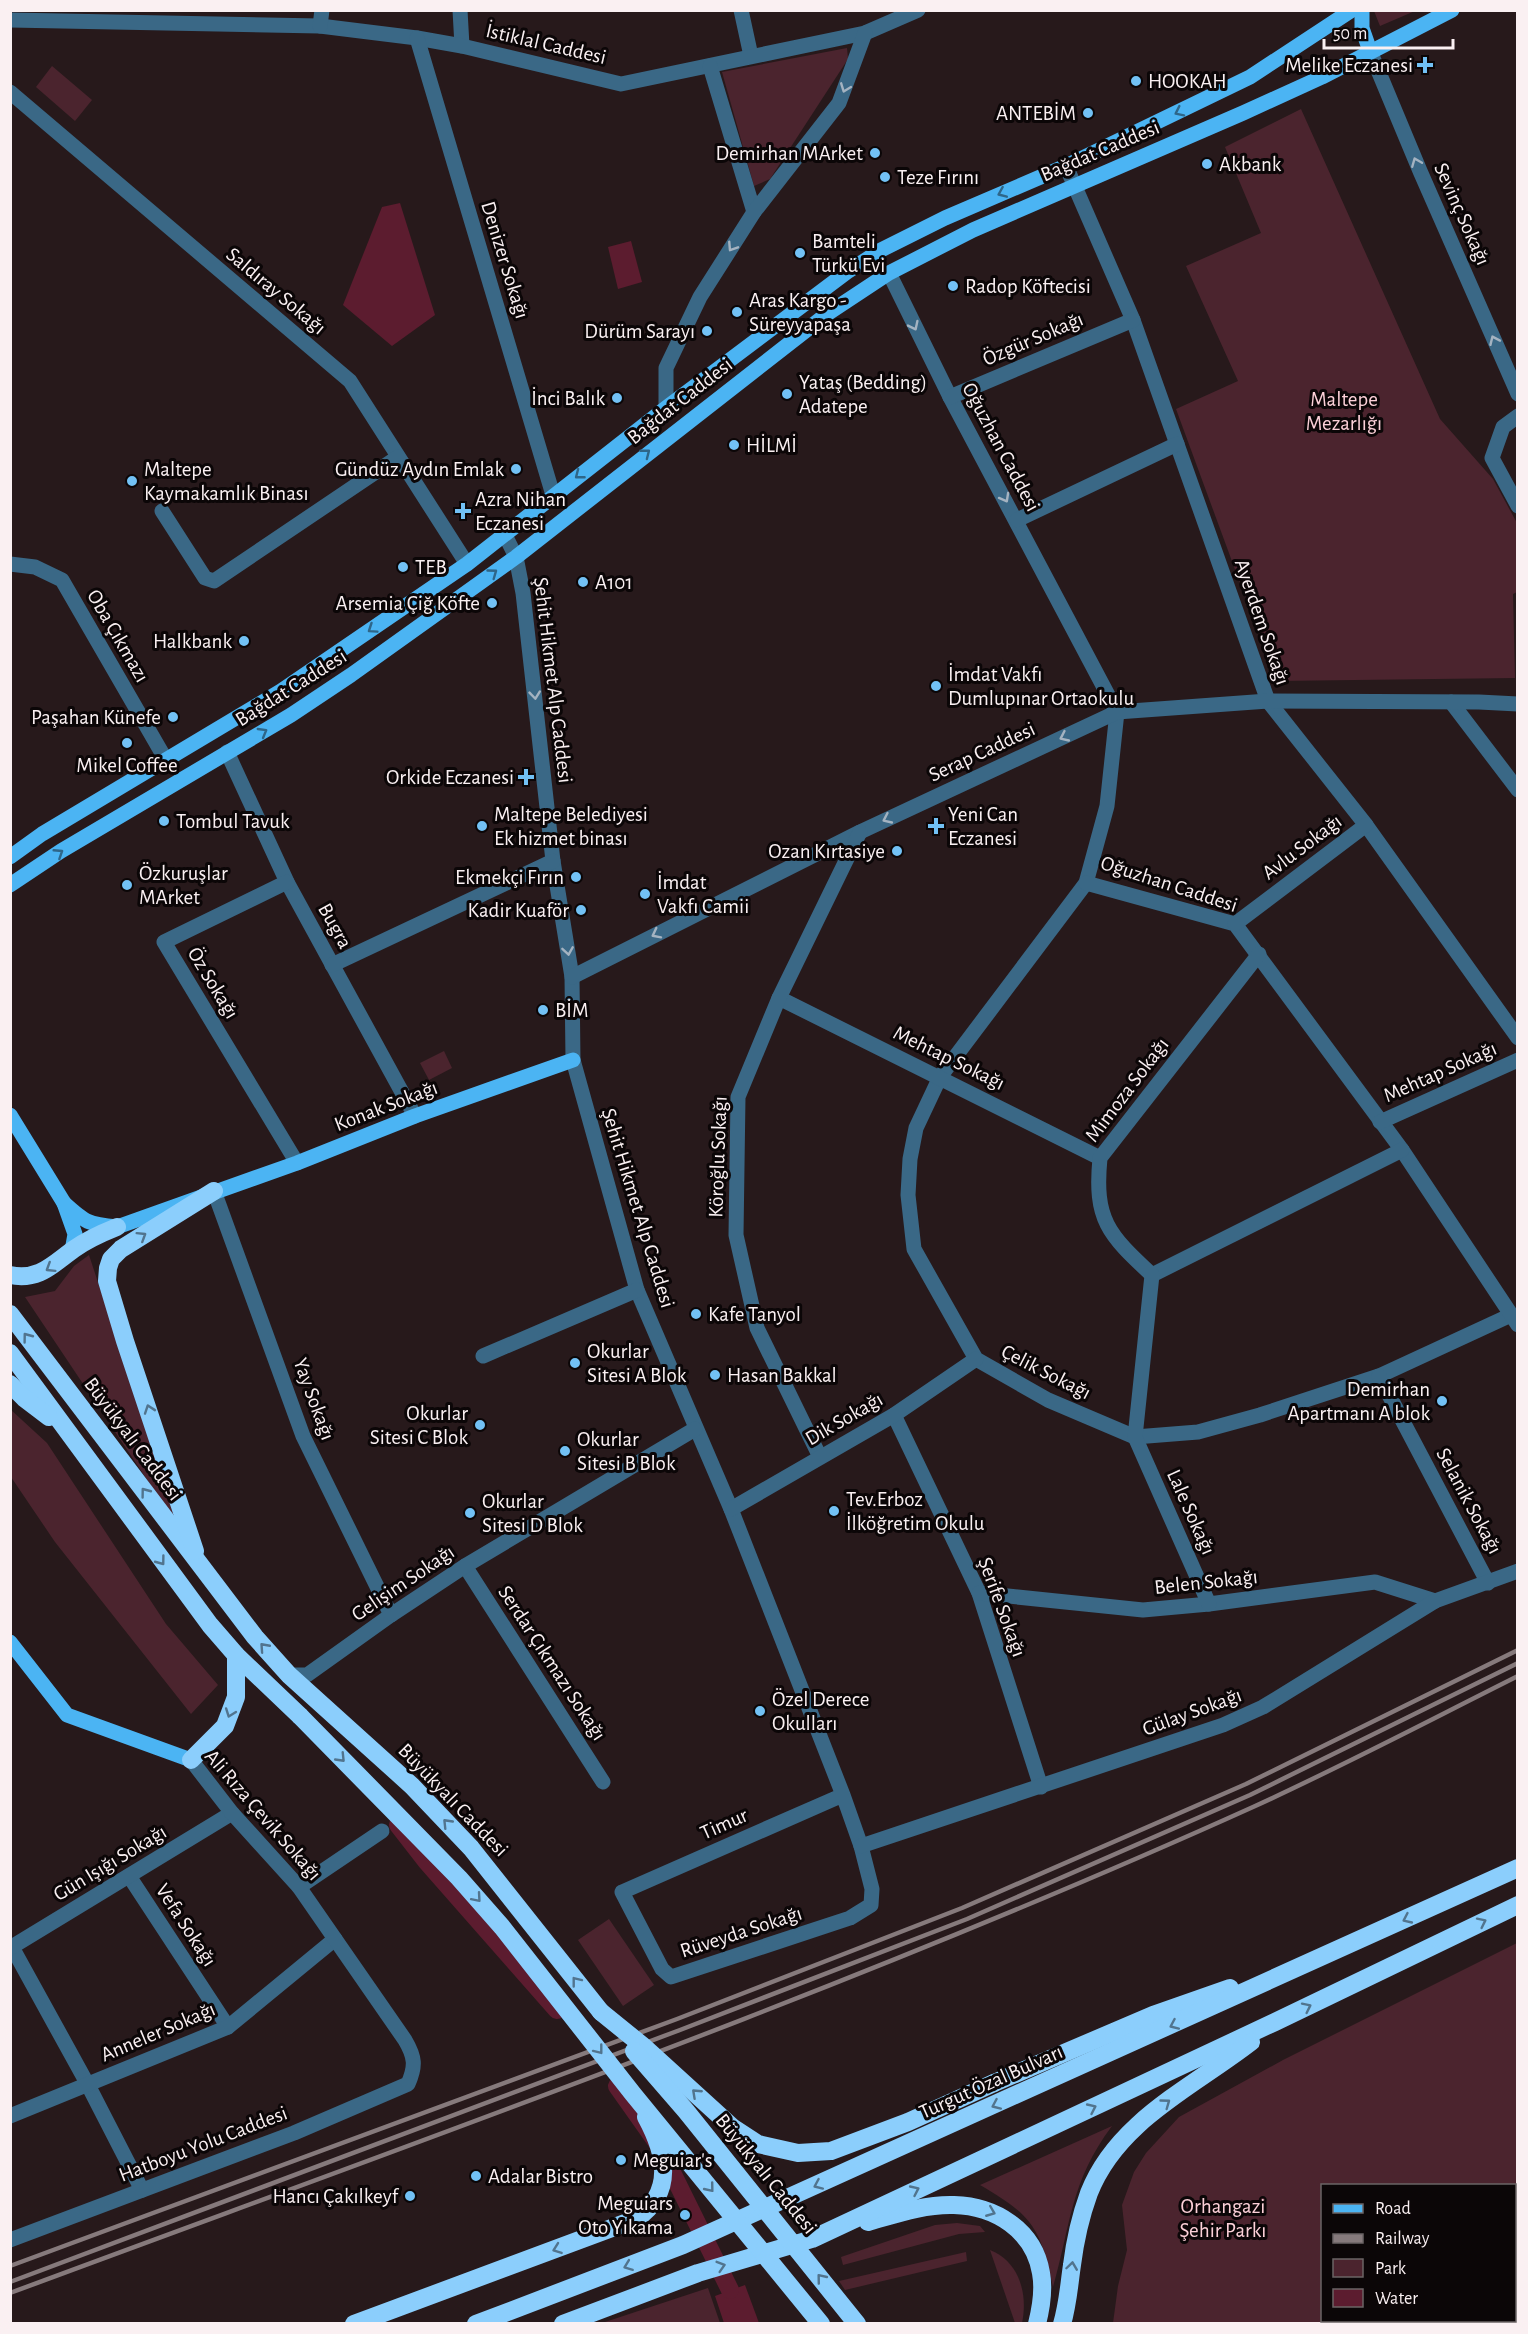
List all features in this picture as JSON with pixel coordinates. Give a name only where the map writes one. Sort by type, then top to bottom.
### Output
[{"type":"highway","points":[[200,1564],[125,1341],[108,1281],[108,1268],[111,1259],[121,1249],[214,1191]]},
{"type":"highway","points":[[10,1275],[25,1277],[41,1273],[91,1238],[117,1227]]},
{"type":"highway","name":"Büyükyalı Caddesi","points":[[10,1314],[255,1637],[289,1675],[412,1786],[471,1848],[601,2012],[686,2110],[857,2324]]},
{"type":"highway","points":[[10,1353],[161,1561],[236,1655],[300,1716],[459,1878],[821,2324]]},
{"type":"highway","points":[[10,1384],[24,1398],[65,1429]]},
{"type":"highway","points":[[191,1760],[225,1726],[236,1697],[236,1655]]},
{"type":"highway","name":"Turgut Özal Bulvarı","points":[[476,2324],[683,2245],[1518,1868]]},
{"type":"highway","points":[[812,2239],[1275,2022],[1518,1905]]},
{"type":"highway","points":[[601,2012],[643,2046],[732,2127],[758,2144],[798,2153],[831,2151],[908,2122],[1153,2015],[1342,1949]]},
{"type":"highway","points":[[1062,2324],[1068,2305],[1072,2263],[1081,2223],[1089,2193],[1103,2165],[1141,2121],[1221,2065],[1275,2022]]},
{"type":"highway","points":[[354,2324],[636,2219],[650,2210],[658,2197],[663,2181],[662,2160],[656,2136],[633,2094]]},
{"type":"highway","points":[[563,2324],[698,2273],[910,2210],[952,2205],[989,2210],[1009,2221],[1024,2236],[1034,2253],[1041,2273],[1042,2291],[1037,2324]]},
{"type":"main road","name":"Bağdat Caddesi","points":[[10,857],[42,834],[282,691],[467,564],[666,408],[847,272],[881,250],[945,218],[1066,166],[1250,77],[1352,10]]},
{"type":"main road","points":[[1362,10],[1362,28],[1370,51]]},
{"type":"main road","name":"Bağdat Caddesi","points":[[10,885],[61,851],[291,715],[351,675],[516,557],[827,314],[889,273],[973,230],[1322,77],[1452,10]]},
{"type":"main road","name":"Konak Sokağı","points":[[117,1227],[297,1163],[415,1116],[573,1060]]},
{"type":"main road","points":[[10,1115],[64,1203],[75,1234],[72,1251]]},
{"type":"main road","points":[[64,1203],[83,1221],[117,1227]]},
{"type":"main road","name":"Ali Rıza Çevik Sokağı","points":[[10,1642],[67,1715],[191,1760]]},
{"type":"street","points":[[460,10],[462,46]]},
{"type":"street","points":[[741,10],[751,56]]},
{"type":"street","name":"İstiklal Caddesi","points":[[10,20],[63,16],[321,18],[462,46],[621,84],[865,33],[918,10]]},
{"type":"street","points":[[666,408],[666,368],[700,297],[754,212],[839,103],[865,33]]},
{"type":"street","name":"Denizer Sokağı","points":[[417,38],[553,495]]},
{"type":"street","name":"Sevinç Sokağı","points":[[1370,51],[1518,394]]},
{"type":"street","points":[[710,66],[754,212]]},
{"type":"street","name":"Saldıray Sokağı","points":[[10,92],[350,381],[467,564]]},
{"type":"street","name":"Ayerdem Sokağı","points":[[1066,166],[1133,320],[1268,701],[1366,825],[1518,1038]]},
{"type":"street","name":"Oğuzhan Caddesi","points":[[889,273],[950,397],[1117,712],[1107,806],[1086,883],[1235,924],[1402,1150],[1514,1320]]},
{"type":"street","name":"Özgür Sokağı","points":[[950,397],[1133,320]]},
{"type":"street","points":[[1518,416],[1503,427],[1492,458],[1518,506]]},
{"type":"street","points":[[1017,520],[1177,444]]},
{"type":"street","points":[[162,511],[205,578],[214,582],[398,457]]},
{"type":"street","name":"Şehit Hikmet Alp Caddesi","points":[[505,536],[516,557],[531,652],[554,861],[572,977],[573,1060],[637,1290],[731,1509],[861,1846],[872,1889],[872,1905],[850,1918]]},
{"type":"street","name":"Oba Çıkmazı","points":[[10,564],[35,567],[62,580],[166,760]]},
{"type":"street","name":"Serap Caddesi","points":[[572,977],[860,832],[1117,712],[1268,701],[1518,704]]},
{"type":"street","points":[[1451,702],[1518,790]]},
{"type":"street","name":"Bugra","points":[[227,752],[287,882],[415,1116]]},
{"type":"street","name":"Avlu Sokağı","points":[[1235,924],[1366,825]]},
{"type":"street","name":"Köroğlu Sokağı","points":[[820,1457],[757,1328],[736,1236],[738,1097],[779,998],[860,832]]},
{"type":"street","points":[[332,965],[554,861]]},
{"type":"street","name":"Öz Sokağı","points":[[287,882],[164,942],[297,1163]]},
{"type":"street","name":"Çelik Sokağı","points":[[1086,883],[940,1077],[916,1128],[910,1159],[908,1195],[914,1249],[976,1359],[1048,1400],[1136,1437],[1198,1432],[1260,1415],[1379,1376],[1514,1320]]},
{"type":"street","name":"Mimoza Sokağı","points":[[1152,1275],[1122,1247],[1102,1217],[1097,1189],[1100,1158],[1258,954]]},
{"type":"street","name":"Mehtap Sokağı","points":[[779,998],[1100,1158]]},
{"type":"street","name":"Mehtap Sokağı","points":[[1380,1122],[1518,1060]]},
{"type":"street","points":[[1136,1437],[1152,1275],[1402,1150]]},
{"type":"street","name":"Yay Sokağı","points":[[214,1191],[303,1436],[391,1615]]},
{"type":"street","points":[[483,1356],[637,1290]]},
{"type":"street","name":"Dik Sokağı","points":[[731,1509],[894,1415],[976,1359]]},
{"type":"street","name":"Selanik Sokağı","points":[[1379,1376],[1488,1583]]},
{"type":"street","name":"Şerife Sokağı","points":[[894,1415],[979,1593],[1041,1787]]},
{"type":"street","name":"Gelişim Sokağı","points":[[289,1675],[307,1675],[465,1566],[696,1429]]},
{"type":"street","name":"Lale Sokağı","points":[[1136,1437],[1209,1604]]},
{"type":"street","name":"Serdar Çıkmazı Sokağı","points":[[465,1566],[603,1782]]},
{"type":"street","name":"Gülay Sokağı","points":[[861,1846],[1222,1725],[1263,1707],[1435,1601],[1518,1571]]},
{"type":"street","name":"Belen Sokağı","points":[[979,1593],[1143,1610],[1209,1604],[1375,1582],[1435,1601]]},
{"type":"street","name":"Ali Rıza Çevik Sokağı","points":[[191,1760],[232,1813],[299,1887],[405,2040],[414,2057],[414,2070],[408,2084]]},
{"type":"street","name":"Timur","points":[[622,1892],[843,1795]]},
{"type":"street","name":"Gün Işığı Sokağı","points":[[11,1947],[232,1813]]},
{"type":"street","points":[[299,1887],[382,1831]]},
{"type":"street","name":"Vefa Sokağı","points":[[129,1876],[228,2027]]},
{"type":"street","name":"Rüveyda Sokağı","points":[[622,1892],[662,1969],[671,1977],[850,1918]]},
{"type":"street","name":"Anneler Sokağı","points":[[10,2116],[228,2027],[335,1939]]},
{"type":"street","points":[[11,1947],[88,2085],[142,2190]]},
{"type":"street","name":"Hatboyu Yolu Caddesi","points":[[10,2240],[294,2133],[408,2084]]},
{"type":"green space","points":[[1374,11],[1415,11],[1380,26]]},
{"type":"green space","points":[[847,48],[848,59],[770,179],[754,186],[722,72]]},
{"type":"green space","points":[[52,66],[92,100],[75,121],[36,87]]},
{"type":"green space","name":"Maltepe Mezarlığı","points":[[1301,109],[1440,419],[1493,479],[1517,523],[1517,592],[1513,594],[1515,678],[1276,681],[1176,409],[1238,381],[1186,266],[1261,233],[1225,147]]},
{"type":"green space","points":[[444,1051],[452,1068],[429,1080],[420,1063]]},
{"type":"green space","points":[[89,1255],[178,1526],[25,1297],[55,1291],[74,1266]]},
{"type":"green space","points":[[10,1409],[47,1443],[166,1624],[218,1685],[191,1714],[55,1542],[11,1477]]},
{"type":"green space","points":[[609,1919],[654,1985],[623,2006],[578,1940]]},
{"type":"green space","name":"Orhangazi Şehir Parkı","points":[[1517,1943],[1517,2323],[1113,2323],[1118,2286],[1127,2250],[1122,2205],[1134,2172],[1146,2153],[1179,2117],[1283,2060]]},
{"type":"green space","points":[[1112,2126],[1098,2146],[1080,2185],[1053,2287],[1044,2250],[1032,2225],[1012,2206],[980,2185]]},
{"type":"green space","points":[[957,2223],[980,2226],[985,2232],[959,2234],[843,2265],[841,2257],[935,2225]]},
{"type":"green space","points":[[990,2250],[1000,2255],[1008,2263],[1020,2280],[1024,2301],[1022,2323],[1015,2323]]},
{"type":"green space","points":[[966,2252],[967,2261],[845,2290],[839,2281]]},
{"type":"green space","points":[[708,2288],[720,2323],[602,2323]]},
{"type":"water","points":[[400,203],[435,315],[392,346],[343,305],[382,207]]},
{"type":"water","points":[[631,241],[642,282],[618,289],[608,247]]},
{"type":"water","points":[[745,2285],[759,2323],[724,2323],[715,2296]]},
{"type":"waterway","points":[[398,1825],[426,1861],[557,2010]]},
{"type":"waterway","points":[[617,2086],[658,2144],[730,2290]]},
{"type":"railway","points":[[10,2266],[677,2019],[962,1908],[1246,1784],[1518,1650]]},
{"type":"railway","points":[[10,2282],[680,2030],[967,1919],[1250,1795],[1518,1663]]},
{"type":"railway","points":[[10,2293],[636,2060],[947,1938],[1253,1807],[1518,1676]]},
{"type":"place","name":"Melike Eczanesi","points":[[1425,65]]},
{"type":"place","name":"HOOKAH","points":[[1136,81]]},
{"type":"place","name":"ANTEBİM","points":[[1088,113]]},
{"type":"place","name":"Demirhan MArket","points":[[875,153]]},
{"type":"place","name":"Akbank","points":[[1207,164]]},
{"type":"place","name":"Teze Fırını","points":[[885,177]]},
{"type":"place","name":"Bamteli Türkü Evi","points":[[800,253]]},
{"type":"place","name":"Radop Köftecisi","points":[[953,286]]},
{"type":"place","name":"Aras Kargo - Süreyyapaşa","points":[[737,312]]},
{"type":"place","name":"Dürüm Sarayı","points":[[707,331]]},
{"type":"place","name":"Yataş (Bedding) Adatepe","points":[[787,394]]},
{"type":"place","name":"İnci Balık","points":[[617,398]]},
{"type":"place","name":"HİLMİ","points":[[734,445]]},
{"type":"place","name":"Gündüz Aydın Emlak","points":[[516,469]]},
{"type":"place","name":"Maltepe Kaymakamlık Binası","points":[[132,481]]},
{"type":"place","name":"Azra Nihan Eczanesi","points":[[463,511]]},
{"type":"place","name":"TEB","points":[[403,567]]},
{"type":"place","name":"A101","points":[[583,582]]},
{"type":"place","name":"Arsemia Çiğ Köfte","points":[[492,603]]},
{"type":"place","name":"Halkbank","points":[[244,641]]},
{"type":"place","name":"İmdat Vakfı Dumlupınar Ortaokulu","points":[[936,686]]},
{"type":"place","name":"Paşahan Künefe","points":[[173,717]]},
{"type":"place","name":"Mikel Coffee","points":[[127,743]]},
{"type":"place","name":"Orkide Eczanesi","points":[[526,777]]},
{"type":"place","name":"Tombul Tavuk","points":[[164,821]]},
{"type":"place","name":"Maltepe Belediyesi Ek hizmet binası","points":[[482,826]]},
{"type":"place","name":"Yeni Can Eczanesi","points":[[936,826]]},
{"type":"place","name":"Ozan Kırtasiye","points":[[897,851]]},
{"type":"place","name":"Ekmekçi Fırın","points":[[576,877]]},
{"type":"place","name":"Özkuruşlar MArket","points":[[127,885]]},
{"type":"place","name":"İmdat Vakfı Camii","points":[[645,894]]},
{"type":"place","name":"Kadir Kuaför","points":[[581,910]]},
{"type":"place","name":"BİM","points":[[543,1010]]},
{"type":"place","name":"Kafe Tanyol","points":[[696,1314]]},
{"type":"place","name":"Okurlar Sitesi A Blok","points":[[575,1363]]},
{"type":"place","name":"Hasan Bakkal","points":[[715,1375]]},
{"type":"place","name":"Demirhan Apartmanı A blok","points":[[1442,1401]]},
{"type":"place","name":"Okurlar Sitesi C Blok","points":[[480,1425]]},
{"type":"place","name":"Okurlar Sitesi B Blok","points":[[565,1451]]},
{"type":"place","name":"Tev.Erboz İlköğretim Okulu","points":[[834,1511]]},
{"type":"place","name":"Okurlar Sitesi D Blok","points":[[470,1513]]},
{"type":"place","name":"Özel Derece Okulları","points":[[760,1711]]},
{"type":"place","name":"Meguiar's","points":[[621,2160]]},
{"type":"place","name":"Adalar Bistro","points":[[476,2176]]},
{"type":"place","name":"Hancı Çakılkeyf","points":[[410,2196]]},
{"type":"place","name":"Meguiars Oto Yıkama","points":[[685,2215]]}]
